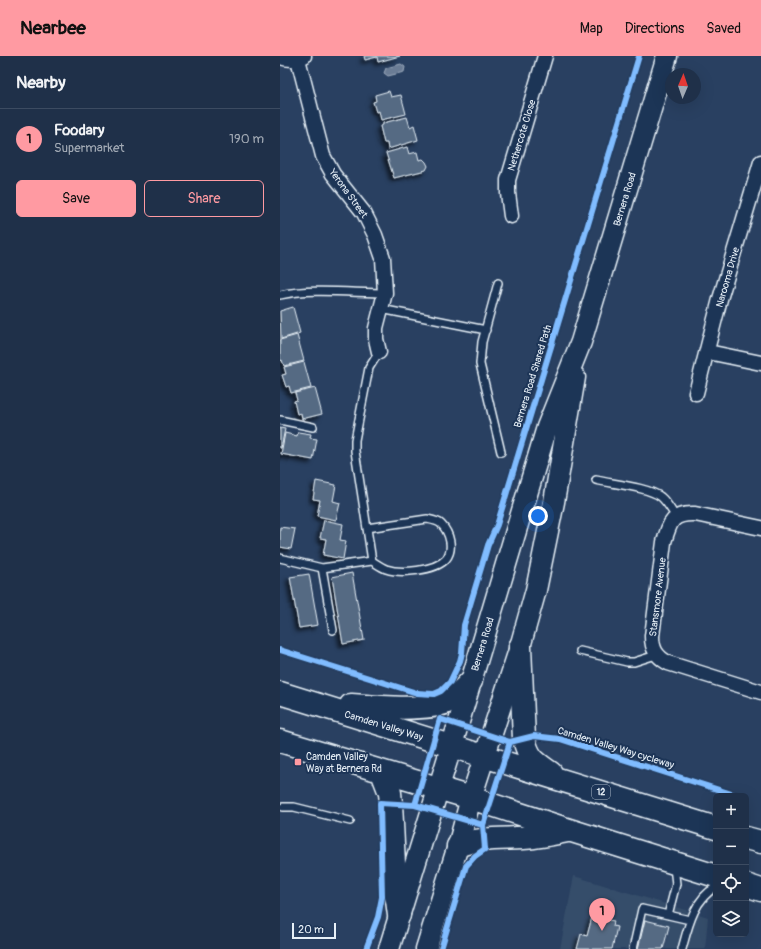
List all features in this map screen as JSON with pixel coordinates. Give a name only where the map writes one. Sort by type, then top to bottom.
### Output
[{"type":"main road","name":"Bernera Road","points":[[389,949],[547,427],[581,342],[667,56]]},
{"type":"main road","name":"Bernera Road","points":[[426,949],[458,846],[471,798],[520,647],[536,590],[548,532],[581,342]]},
{"type":"main road","points":[[520,647],[524,739],[527,751],[535,762],[562,780]]},
{"type":"main road","points":[[290,696],[373,708],[437,706],[448,702],[471,681]]},
{"type":"main road","name":"Camden Valley Way","points":[[290,696],[713,827]]},
{"type":"main road","points":[[280,741],[471,798],[713,875]]},
{"type":"main road","points":[[382,772],[390,793],[395,885],[399,915]]},
{"type":"main road","points":[[458,846],[467,842],[535,837],[569,830]]},
{"type":"main road","points":[[749,839],[761,842]]},
{"type":"main road","points":[[749,886],[761,890]]},
{"type":"street","name":"Nethercote Close","points":[[511,216],[508,180],[545,56]]},
{"type":"street","points":[[280,57],[288,60],[301,57]]},
{"type":"street","name":"Yerona Street","points":[[301,57],[323,156],[333,174],[364,213],[375,235],[383,258],[386,293],[376,328],[376,339],[379,352]]},
{"type":"street","name":"Narooma Drive","points":[[696,393],[708,352],[720,299],[761,162]]},
{"type":"street","points":[[708,352],[761,364]]},
{"type":"street","points":[[676,517],[687,513],[695,514],[761,528]]},
{"type":"street","name":"Stansmore Avenue","points":[[656,654],[652,642],[652,636],[664,542],[668,527],[676,517]]},
{"type":"street","points":[[656,654],[660,658],[676,666],[761,692]]},
{"type":"lane","points":[[498,283],[482,342],[480,364],[501,452]]},
{"type":"lane","points":[[280,295],[295,292],[386,293]]},
{"type":"lane","points":[[381,309],[486,330]]},
{"type":"lane","points":[[372,561],[355,450],[355,440],[369,368],[379,352]]},
{"type":"lane","points":[[280,420],[314,427]]},
{"type":"lane","points":[[596,480],[640,489],[660,496],[676,517]]},
{"type":"lane","points":[[280,558],[322,568],[372,561],[386,569],[409,572],[424,570],[445,560],[449,553],[450,541],[447,532],[441,524],[433,520],[427,519],[367,528]]},
{"type":"lane","points":[[322,568],[333,630]]},
{"type":"lane","points":[[580,651],[627,662],[640,660],[656,654]]},
{"type":"lane","points":[[283,808],[294,807],[350,821]]},
{"type":"lane","points":[[668,915],[676,884],[676,874],[672,862]]},
{"type":"lane","points":[[682,949],[690,920],[707,894],[713,890]]},
{"type":"lane","points":[[633,949],[642,909],[690,920]]},
{"type":"shaded area","points":[[401,64],[405,67],[404,72],[388,76],[384,73],[386,68]]},
{"type":"shaded area","points":[[574,876],[708,917],[705,949],[560,949]]},
{"type":"building","points":[[364,56],[400,56],[378,62],[377,57],[365,60]]},
{"type":"building","points":[[389,91],[391,97],[401,95],[406,114],[381,120],[379,111],[376,112],[373,102],[376,101],[375,95]]},
{"type":"building","points":[[407,117],[410,127],[414,125],[418,140],[388,149],[387,143],[384,143],[380,126],[383,125],[383,123]]},
{"type":"building","points":[[407,147],[409,154],[417,152],[419,160],[423,159],[428,166],[426,170],[394,178],[386,153]]},
{"type":"building","points":[[293,307],[300,333],[281,339],[280,311]]},
{"type":"building","points":[[297,335],[304,361],[284,366],[282,360],[280,361],[280,340]]},
{"type":"building","points":[[304,362],[311,388],[291,393],[289,386],[286,387],[282,375],[286,374],[284,367]]},
{"type":"building","points":[[315,388],[322,414],[302,419],[301,413],[297,414],[294,401],[297,400],[295,393]]},
{"type":"building","points":[[280,428],[285,429],[281,448],[280,448]]},
{"type":"building","points":[[298,432],[311,434],[310,438],[317,439],[313,460],[281,454],[285,433],[297,436]]},
{"type":"building","points":[[316,481],[336,485],[333,501],[340,503],[336,520],[317,516],[320,500],[313,499]]},
{"type":"building","points":[[324,520],[343,524],[340,540],[346,541],[343,559],[323,555],[326,539],[320,538]]},
{"type":"building","points":[[280,527],[295,529],[291,549],[280,547]]},
{"type":"building","points":[[352,573],[364,640],[343,644],[332,577]]},
{"type":"building","points":[[309,574],[318,625],[299,628],[290,577]]},
{"type":"building","points":[[592,917],[614,921],[613,926],[617,927],[612,949],[577,949],[581,934],[587,936]]},
{"type":"building","points":[[645,920],[669,926],[663,949],[638,949]]},
{"type":"cycle path","name":"Bernera Road Shared Path","points":[[280,650],[417,693],[434,694],[441,691],[450,682],[460,661],[464,625],[488,545],[497,525],[639,56]]},
{"type":"cycle path","name":"Camden Valley Way cycleway","points":[[440,719],[510,742],[534,736],[560,739],[729,793]]},
{"type":"cycle path","points":[[415,805],[440,719]]},
{"type":"cycle path","points":[[441,949],[466,866],[475,856],[485,849],[483,825],[510,742]]},
{"type":"cycle path","points":[[366,949],[378,917],[382,897],[380,803],[415,805],[483,825]]},
{"type":"place","name":"Camden Valley Way at Bernera Rd","points":[[298,762]]},
{"type":"place","name":"Foodary","points":[[602,931]]}]
